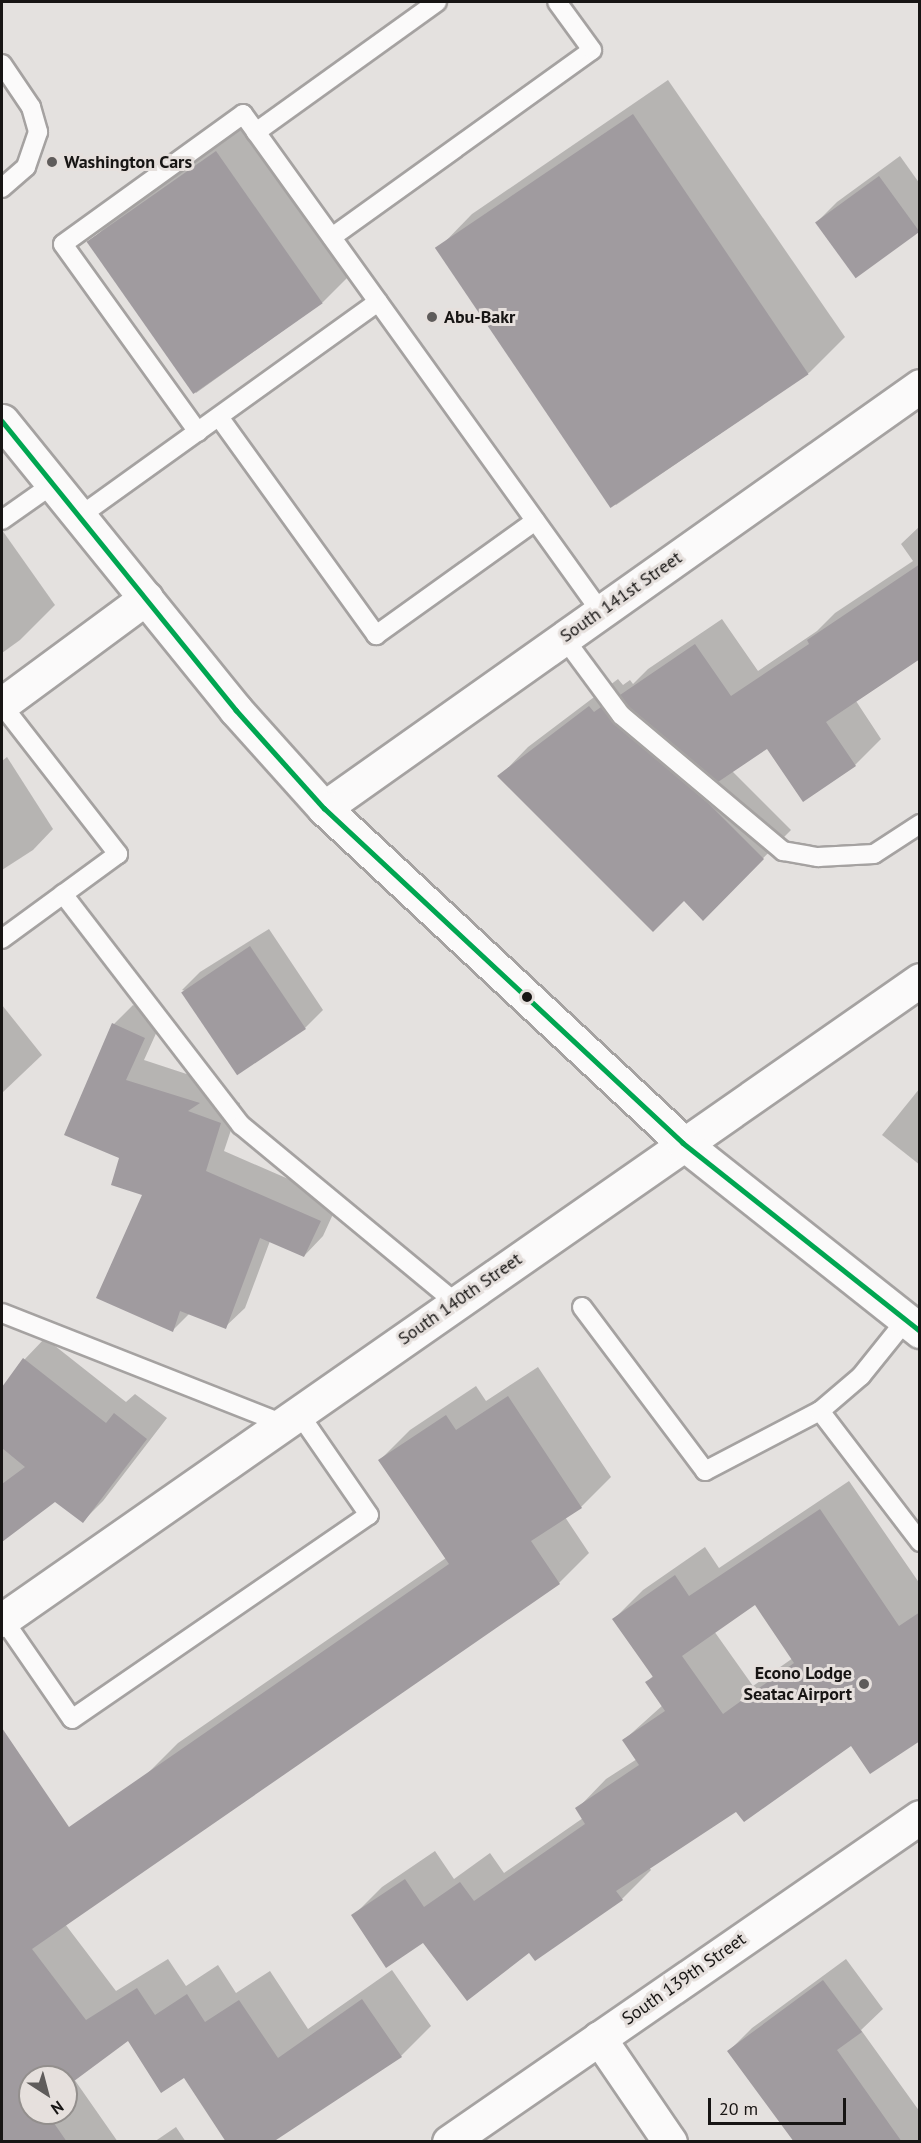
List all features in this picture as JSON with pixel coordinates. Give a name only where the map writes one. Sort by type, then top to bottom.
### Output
[{"type":"street","name":"South 141st Street","points":[[324,808],[920,386]]},
{"type":"street","points":[[2,421],[236,710],[324,808],[683,1143],[913,1325]]},
{"type":"street","points":[[2,704],[146,598]]},
{"type":"street","name":"South 140th Street","points":[[2,1619],[920,980]]},
{"type":"street","name":"South 139th Street","points":[[449,2142],[920,1816]]},
{"type":"street","points":[[598,2038],[670,2142]]},
{"type":"lane","points":[[256,132],[437,2]]},
{"type":"lane","points":[[332,237],[592,50],[556,2]]},
{"type":"lane","points":[[2,64],[31,107],[38,132],[26,167],[2,188]]},
{"type":"lane","points":[[198,432],[63,244],[243,114],[601,612]]},
{"type":"lane","points":[[80,516],[378,302]]},
{"type":"lane","points":[[219,417],[376,635],[535,520]]},
{"type":"lane","points":[[2,520],[53,484]]},
{"type":"lane","points":[[564,638],[621,715],[783,851],[818,857],[874,854],[920,824]]},
{"type":"lane","points":[[2,704],[118,854],[2,939]]},
{"type":"lane","points":[[63,894],[240,1125],[455,1302]]},
{"type":"lane","points":[[582,1307],[705,1471],[820,1411],[861,1376],[913,1325]]},
{"type":"lane","points":[[2,1313],[290,1418],[369,1515],[72,1719],[2,1619]]},
{"type":"lane","points":[[820,1411],[920,1542]]},
{"type":"building","points":[[633,114],[809,374],[610,508],[435,248]]},
{"type":"building","points":[[216,151],[323,303],[193,394],[87,242]]},
{"type":"building","points":[[879,176],[920,232],[856,278],[815,222]]},
{"type":"building","points":[[920,564],[920,659],[826,722],[856,766],[803,802],[767,749],[718,782],[629,707],[620,695],[695,644],[731,696],[809,644],[807,640]]},
{"type":"building","points":[[589,706],[594,712],[601,707],[614,723],[709,804],[764,859],[703,921],[684,901],[653,932],[497,776]]},
{"type":"building","points":[[250,946],[306,1029],[237,1075],[181,992]]},
{"type":"building","points":[[112,1023],[145,1038],[126,1080],[200,1103],[188,1111],[221,1123],[206,1171],[321,1221],[304,1257],[260,1238],[226,1329],[180,1311],[173,1332],[96,1298],[142,1195],[111,1185],[119,1158],[64,1135]]},
{"type":"building","points":[[23,1358],[106,1423],[114,1413],[147,1439],[83,1523],[55,1502],[2,1542],[2,1484],[25,1467],[2,1448],[2,1387]]},
{"type":"building","points":[[508,1396],[582,1508],[531,1541],[560,1584],[32,1949],[86,2020],[137,1988],[155,2015],[187,1994],[205,2022],[239,2000],[278,2058],[362,1999],[402,2057],[273,2142],[226,2142],[184,2078],[161,2093],[128,2041],[78,2078],[78,2065],[18,2065],[18,2125],[55,2125],[67,2142],[2,2142],[2,1728],[69,1827],[449,1564],[378,1460],[446,1415],[456,1430]]},
{"type":"building","points":[[820,1509],[899,1626],[920,1612],[920,1741],[870,1774],[851,1746],[744,1822],[736,1812],[616,1891],[623,1900],[535,1961],[529,1953],[467,2001],[423,1943],[386,1968],[351,1915],[405,1879],[424,1907],[460,1882],[474,1901],[585,1824],[575,1808],[639,1765],[622,1740],[665,1711],[645,1682],[653,1677],[612,1619],[675,1575],[689,1596]],"holes":[[[755,1605],[794,1663],[723,1714],[682,1656]]]},
{"type":"building","points":[[823,1980],[862,2032],[837,2050],[902,2142],[794,2142],[727,2051]]},
{"type":"transit line","points":[[2,421],[236,710],[324,808],[683,1143],[920,1331]]},
{"type":"place","name":"Washington Cars","points":[[52,162]]},
{"type":"place","name":"Abu-Bakr","points":[[432,317]]},
{"type":"place","name":"Econo Lodge Seatac Airport","points":[[864,1684]]}]
